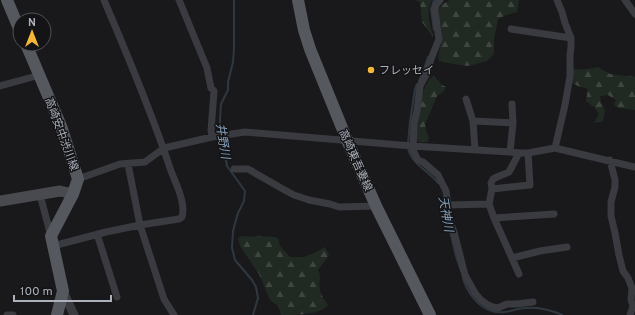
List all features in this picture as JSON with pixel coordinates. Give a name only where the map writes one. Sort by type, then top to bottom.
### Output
[{"type":"main road","points":[[7,0],[12,12]]},
{"type":"main road","name":"高崎東吾妻線","points":[[298,0],[304,30],[310,49],[347,140],[376,206],[430,315]]},
{"type":"main road","name":"高崎安中渋川線","points":[[30,52],[61,126],[78,179],[52,241]]},
{"type":"main road","points":[[0,201],[60,191],[73,194]]},
{"type":"main road","points":[[52,241],[64,291],[55,315]]},
{"type":"street","points":[[40,194],[52,241],[140,225],[178,220],[182,217],[184,209],[164,148],[104,0]]},
{"type":"street","points":[[179,0],[207,68],[211,88],[214,90],[211,131],[215,137]]},
{"type":"street","points":[[440,0],[436,5],[435,11],[439,39],[427,73],[420,86],[414,123],[413,150],[418,160],[438,175],[446,190],[448,205],[447,212],[454,232],[465,275],[481,300],[488,305],[498,308],[507,304],[533,302]]},
{"type":"street","points":[[555,148],[570,76],[571,47],[571,38],[557,0]]},
{"type":"street","points":[[625,0],[635,14]]},
{"type":"street","points":[[511,29],[571,38]]},
{"type":"street","points":[[0,86],[40,75]]},
{"type":"street","points":[[466,99],[473,121],[475,150]]},
{"type":"street","points":[[510,152],[513,123],[512,104]]},
{"type":"street","points":[[473,121],[513,123]]},
{"type":"street","points":[[78,179],[114,166],[145,162],[164,148],[215,137],[251,132],[413,146],[519,153],[528,153],[555,148],[635,166]]},
{"type":"street","points":[[519,153],[509,172],[493,179],[491,183],[492,189],[489,204],[519,274]]},
{"type":"street","points":[[492,189],[530,185],[528,153]]},
{"type":"street","points":[[610,160],[615,180],[615,187],[611,202],[611,216],[616,234],[619,255],[624,271],[632,288],[631,300],[633,306],[630,315]]},
{"type":"street","points":[[128,164],[140,225],[164,299],[174,315]]},
{"type":"street","points":[[234,169],[248,169],[294,195],[309,200],[339,207],[376,206]]},
{"type":"street","points":[[448,205],[489,204]]},
{"type":"street","points":[[494,218],[554,214]]},
{"type":"street","points":[[97,234],[117,297]]},
{"type":"street","points":[[512,258],[540,251],[567,247]]},
{"type":"street","points":[[64,291],[74,315]]},
{"type":"street","points":[[7,315],[13,315]]},
{"type":"green space","points":[[415,0],[432,0],[429,13],[433,37],[422,22],[420,2]]},
{"type":"green space","points":[[450,0],[519,0],[517,12],[498,19],[494,39],[494,54],[487,61],[468,66],[439,61],[442,30],[439,11],[442,5]]},
{"type":"green space","points":[[598,67],[610,74],[635,77],[635,110],[618,108],[614,105],[616,100],[608,95],[600,96],[605,111],[603,121],[594,123],[599,114],[594,107],[586,101],[588,89],[568,81],[570,68],[581,70]]},
{"type":"green space","points":[[434,76],[442,85],[446,87],[443,92],[437,96],[425,124],[429,138],[428,142],[418,142],[416,140],[416,123],[421,95],[429,80]]},
{"type":"green space","points":[[241,236],[278,238],[280,246],[290,257],[304,257],[325,247],[329,255],[318,270],[320,275],[321,292],[328,305],[320,311],[314,313],[282,315],[277,305],[270,300],[259,274],[240,246],[238,238]]},
{"type":"waterway","name":"井野川","points":[[234,0],[233,62],[228,82],[228,90],[221,104],[220,127],[227,166],[245,191],[244,201],[238,213],[233,231],[232,248],[235,260],[256,287],[258,298],[253,315]]},
{"type":"waterway","name":"天神川","points":[[434,0],[431,9],[434,30]]},
{"type":"waterway","name":"天神川","points":[[419,81],[428,57]]},
{"type":"waterway","name":"天神川","points":[[408,143],[415,89],[417,84]]},
{"type":"waterway","name":"天神川","points":[[408,148],[413,159],[438,183]]},
{"type":"waterway","name":"天神川","points":[[444,196],[444,212],[448,227]]},
{"type":"waterway","name":"天神川","points":[[450,231],[461,271]]},
{"type":"waterway","name":"天神川","points":[[463,279],[473,298],[484,308],[490,311],[505,312],[521,308],[535,308],[549,310],[562,315]]},
{"type":"place","name":"フレッセイ","points":[[371,70]]}]
